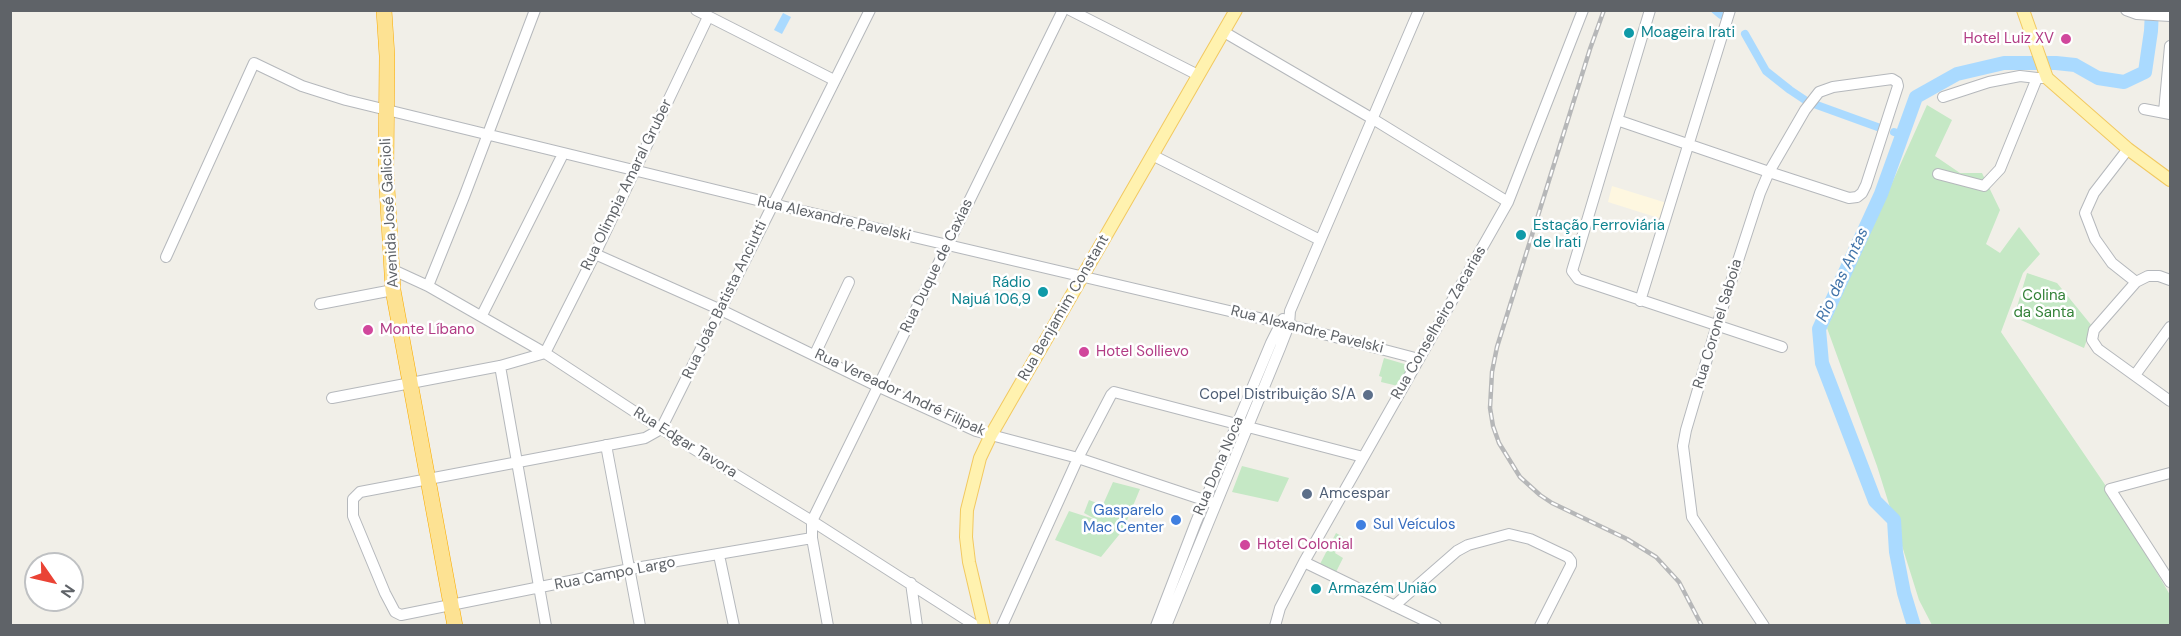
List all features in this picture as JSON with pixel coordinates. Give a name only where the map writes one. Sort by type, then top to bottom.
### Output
[{"type":"highway","name":"Avenida José Galicioli","points":[[384,10],[386,171],[393,290],[455,626]]},
{"type":"main road","name":"Rua Benjamim Constant","points":[[984,626],[969,562],[966,537],[967,510],[980,458],[991,435],[1236,10]]},
{"type":"main road","points":[[2023,10],[2039,54],[2043,76],[2128,149],[2170,180]]},
{"type":"street","points":[[428,286],[535,10]]},
{"type":"street","points":[[696,10],[834,80]]},
{"type":"street","name":"Rua João Batista Anciutti","points":[[661,429],[870,10]]},
{"type":"street","name":"Rua Duque de Caxias","points":[[812,521],[1063,10]]},
{"type":"street","points":[[1070,10],[1198,75]]},
{"type":"street","name":"Rua Dona Noca","points":[[1156,626],[1167,611],[1284,324],[1419,10]]},
{"type":"street","name":"Rua Conselheiro Zacarias","points":[[1275,626],[1280,608],[1304,562],[1508,202],[1583,10]]},
{"type":"street","points":[[1650,10],[1572,271],[1578,279],[1782,347]]},
{"type":"street","points":[[1640,301],[1730,10]]},
{"type":"street","points":[[2126,10],[2137,14],[2166,15]]},
{"type":"street","name":"Rua Olimpia Amaral Gruber","points":[[544,353],[595,254],[708,17]]},
{"type":"street","points":[[1224,32],[1373,119],[1508,202]]},
{"type":"street","points":[[2144,109],[2167,113],[2170,46]]},
{"type":"street","name":"Rua Alexandre Pavelski","points":[[166,257],[254,63],[302,86],[346,100],[562,154],[1284,324],[1419,359]]},
{"type":"street","points":[[1938,174],[1984,186],[2000,169],[2043,76],[2020,76],[1989,82],[1943,97]]},
{"type":"street","name":"Rua Coronel Saboia","points":[[1764,626],[1692,517],[1683,446],[1686,430],[1760,193],[1769,172],[1805,110],[1818,92],[1833,87],[1892,79],[1897,82],[1898,86],[1866,185],[1857,197],[1849,198],[1769,172]]},
{"type":"street","points":[[1617,120],[1769,172]]},
{"type":"street","points":[[2128,149],[2094,194],[2085,213],[2095,239],[2112,263],[2136,282]]},
{"type":"street","points":[[482,315],[562,154]]},
{"type":"street","points":[[1152,155],[1320,240]]},
{"type":"street","name":"Rua Vereador André Filipak","points":[[595,254],[721,310],[976,431],[1078,458],[1211,502]]},
{"type":"street","name":"Rua Edgar Tavora","points":[[391,268],[482,315],[976,626]]},
{"type":"street","points":[[2170,280],[2159,276],[2148,276],[2136,282],[2094,330],[2091,340],[2098,349],[2170,401]]},
{"type":"street","points":[[815,354],[849,282]]},
{"type":"street","points":[[320,304],[393,290]]},
{"type":"street","points":[[2135,375],[2170,327]]},
{"type":"street","points":[[332,398],[500,366],[544,353]]},
{"type":"street","points":[[500,366],[546,626]]},
{"type":"street","points":[[1002,626],[1078,458],[1114,392],[1363,457]]},
{"type":"street","points":[[428,480],[645,438],[661,429]]},
{"type":"street","points":[[606,445],[640,626]]},
{"type":"street","points":[[2170,473],[2110,489],[2170,582]]},
{"type":"street","name":"Rua Campo Largo","points":[[428,480],[360,492],[353,499],[353,516],[385,593],[395,612],[401,615],[630,569],[812,538]]},
{"type":"street","points":[[812,521],[812,538],[828,626]]},
{"type":"street","points":[[1394,606],[1457,551],[1468,545],[1502,534],[1509,534],[1530,539],[1568,557],[1571,561],[1540,626]]},
{"type":"street","points":[[719,555],[734,626]]},
{"type":"street","points":[[1304,562],[1436,626]]},
{"type":"street","points":[[911,583],[917,626]]},
{"type":"street","name":"Rua Dona Noca","points":[[1166,626],[1167,611]]},
{"type":"shaded area","points":[[1612,186],[1670,204],[1665,220],[1608,202]]},
{"type":"green space","points":[[1927,105],[1952,120],[1935,156],[1960,173],[1982,173],[2000,210],[1986,244],[2000,253],[2019,227],[2040,254],[2023,273],[2001,332],[2110,492],[2170,595],[2170,625],[1932,625],[1919,600],[1877,466],[1827,328]]},
{"type":"green space","name":"Colina da Santa","points":[[2027,273],[2057,283],[2092,326],[2084,348],[2014,317]]},
{"type":"green space","points":[[1384,358],[1408,365],[1409,368],[1398,386],[1381,382],[1382,377],[1379,376]]},
{"type":"green space","points":[[1242,466],[1289,478],[1278,502],[1232,492]]},
{"type":"green space","points":[[1113,482],[1140,489],[1123,530],[1101,557],[1055,540],[1069,511],[1097,520],[1084,513],[1089,500],[1102,505],[1101,509]]},
{"type":"green space","points":[[1336,533],[1343,537],[1335,553],[1343,558],[1336,572],[1320,564]]},
{"type":"water","points":[[783,13],[791,17],[782,34],[774,30]]},
{"type":"waterway","points":[[1715,10],[1721,15]]},
{"type":"waterway","name":"Rio das Antas","points":[[1914,626],[1904,593],[1896,552],[1894,520],[1875,501],[1822,363],[1819,329],[1881,194],[1916,97],[1957,74],[2004,63],[2075,65],[2098,78],[2124,82],[2145,72],[2152,10]]},
{"type":"waterway","points":[[1745,34],[1766,71],[1805,100]]},
{"type":"waterway","points":[[1814,104],[1883,129]]},
{"type":"waterway","points":[[1894,132],[1903,135]]},
{"type":"railway","points":[[1604,10],[1497,347],[1492,372],[1490,408],[1499,443],[1520,477],[1552,503],[1627,539],[1656,557],[1679,582],[1702,626]]},
{"type":"place","name":"Moageira Irati","points":[[1629,33]]},
{"type":"place","name":"Hotel Luiz XV","points":[[2066,39]]},
{"type":"place","name":"Estação Ferroviária de Irati","points":[[1521,235]]},
{"type":"place","name":"Rádio Najuá 106,9","points":[[1043,292]]},
{"type":"place","name":"Monte Líbano","points":[[368,330]]},
{"type":"place","name":"Hotel Sollievo","points":[[1084,352]]},
{"type":"place","name":"Copel Distribuição S/A","points":[[1368,395]]},
{"type":"place","name":"Amcespar","points":[[1307,494]]},
{"type":"place","name":"Gasparelo Mac Center","points":[[1176,520]]},
{"type":"place","name":"Sul Veículos","points":[[1361,525]]},
{"type":"place","name":"Hotel Colonial","points":[[1245,545]]},
{"type":"place","name":"Armazém União","points":[[1316,589]]}]
